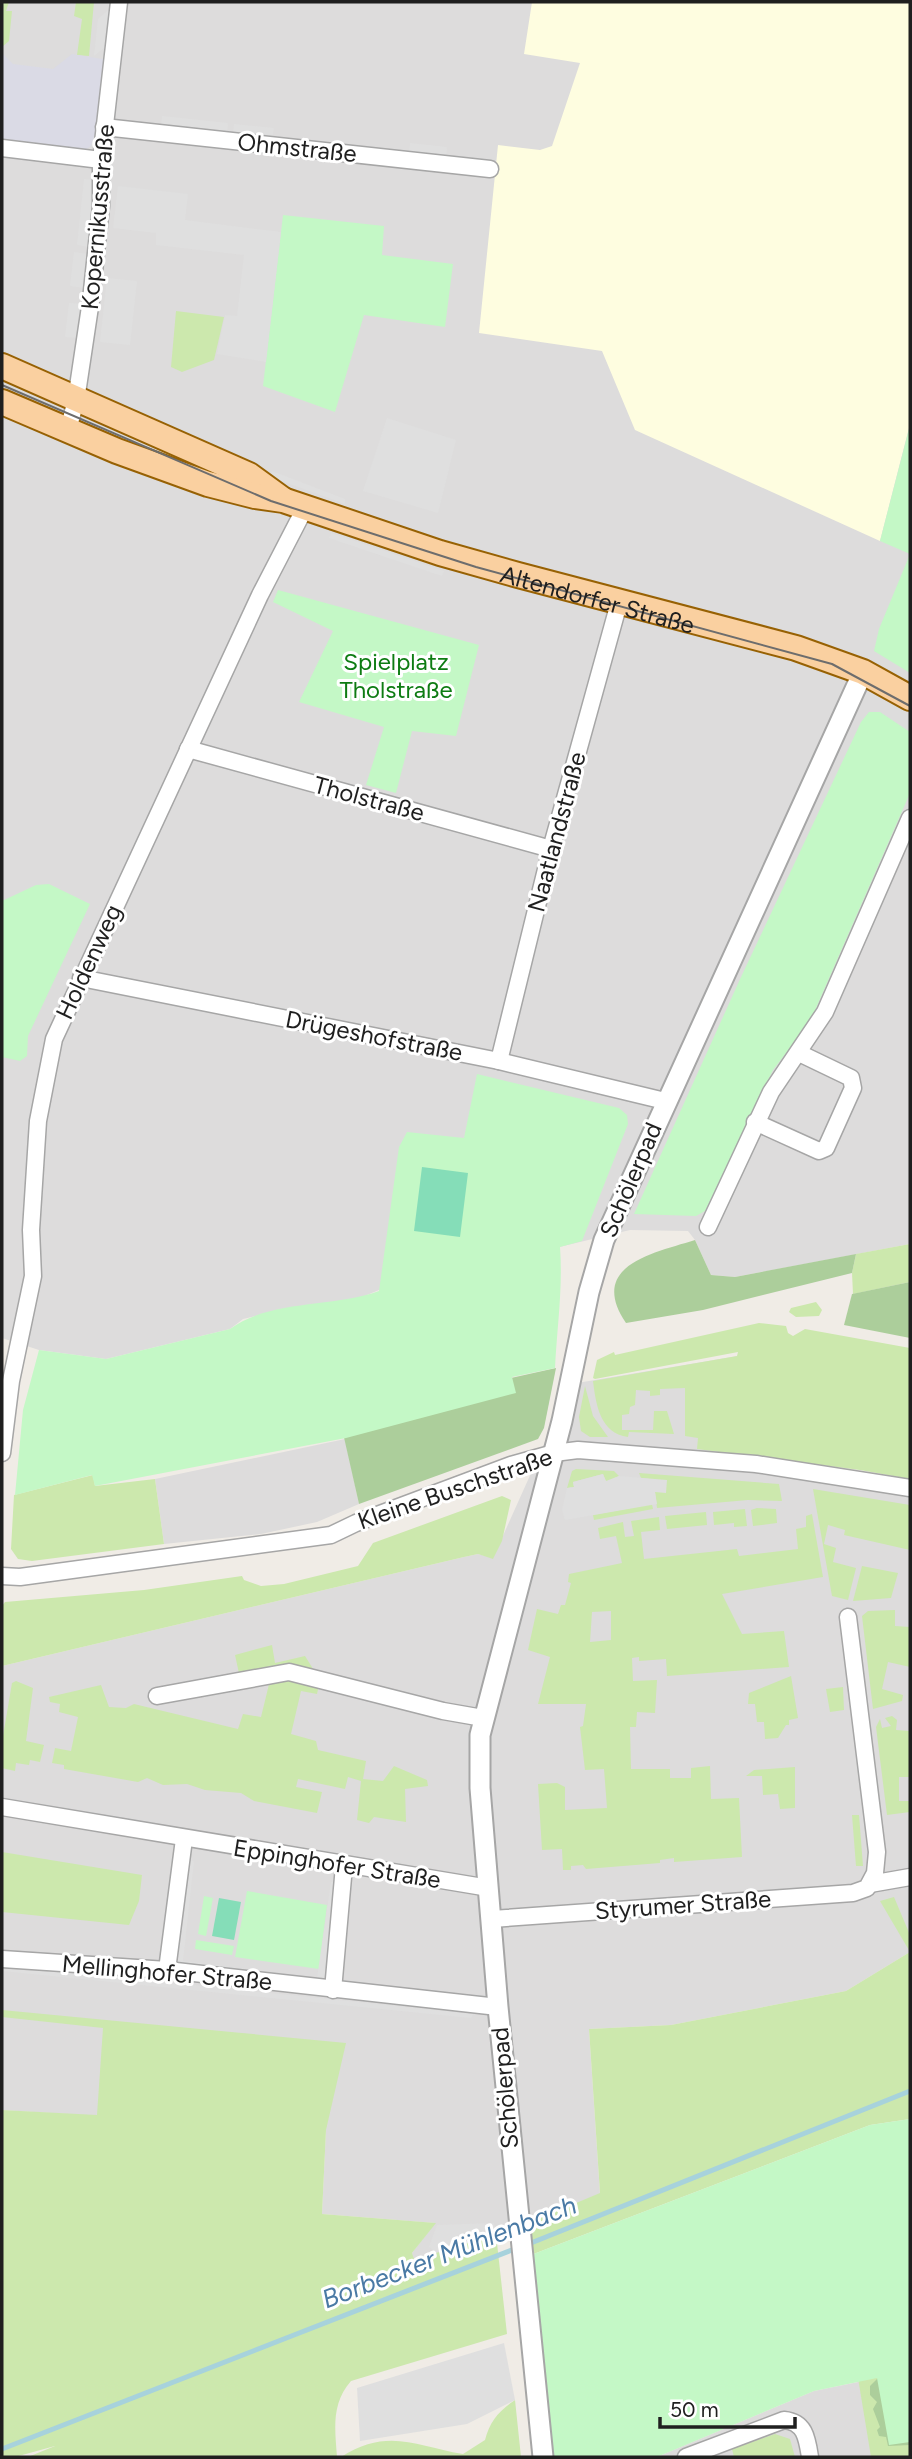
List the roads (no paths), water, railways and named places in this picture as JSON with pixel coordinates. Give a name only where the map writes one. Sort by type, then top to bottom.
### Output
[{"type":"main road","name":"Altendorfer Straße","points":[[2,366],[249,475],[294,504]]},
{"type":"main road","name":"Altendorfer Straße","points":[[2,402],[208,484],[294,504],[440,553],[619,603],[796,648],[863,672],[910,698]]},
{"type":"street","name":"Kopernikusstraße","points":[[68,430],[76,400],[91,300],[101,206],[101,160],[118,2]]},
{"type":"street","name":"Ohmstraße","points":[[104,127],[490,169]]},
{"type":"street","points":[[2,148],[101,160]]},
{"type":"street","name":"Holdenweg","points":[[2,1453],[12,1381],[33,1276],[31,1230],[38,1121],[54,1039],[260,595],[294,504]]},
{"type":"street","name":"Naatlandstraße","points":[[499,1061],[551,849],[619,603]]},
{"type":"street","name":"Schölerpad","points":[[543,2457],[519,2231],[478,1766],[483,1718],[554,1453],[597,1262],[665,1101],[833,743],[863,672]]},
{"type":"street","name":"Tholstraße","points":[[188,749],[551,849]]},
{"type":"street","points":[[708,1227],[771,1092],[825,1012],[910,818]]},
{"type":"street","name":"Drügeshofstraße","points":[[80,978],[499,1061],[665,1101]]},
{"type":"street","points":[[755,1122],[819,1151],[826,1148],[853,1088],[850,1078],[799,1053]]},
{"type":"street","name":"Kleine Buschstraße","points":[[2,1576],[20,1577],[331,1535],[415,1500],[511,1465],[554,1453],[578,1450],[757,1464],[910,1488]]},
{"type":"street","points":[[848,1617],[877,1852],[870,1884]]},
{"type":"street","points":[[157,1696],[289,1672],[443,1711],[483,1718]]},
{"type":"street","name":"Eppinghofer Straße","points":[[2,1807],[489,1888]]},
{"type":"street","points":[[167,1970],[184,1839]]},
{"type":"street","points":[[333,1990],[344,1866]]},
{"type":"street","name":"Styrumer Straße","points":[[492,1919],[853,1893],[864,1891],[870,1884],[910,1877]]},
{"type":"street","name":"Mellinghofer Straße","points":[[2,1959],[167,1970],[498,2007]]},
{"type":"street","points":[[686,2457],[784,2420],[800,2425],[805,2432],[810,2457]]},
{"type":"waterway","name":"Borbecker Mühlenbach","points":[[526,2245],[910,2091]]},
{"type":"waterway","name":"Borbecker Mühlenbach","points":[[2,2449],[517,2248]]},
{"type":"tram line","points":[[2,385],[271,501],[476,567],[832,664],[910,706]]},
{"type":"park label","name":"Spielplatz Tholstraße","points":[[396,676]]}]
